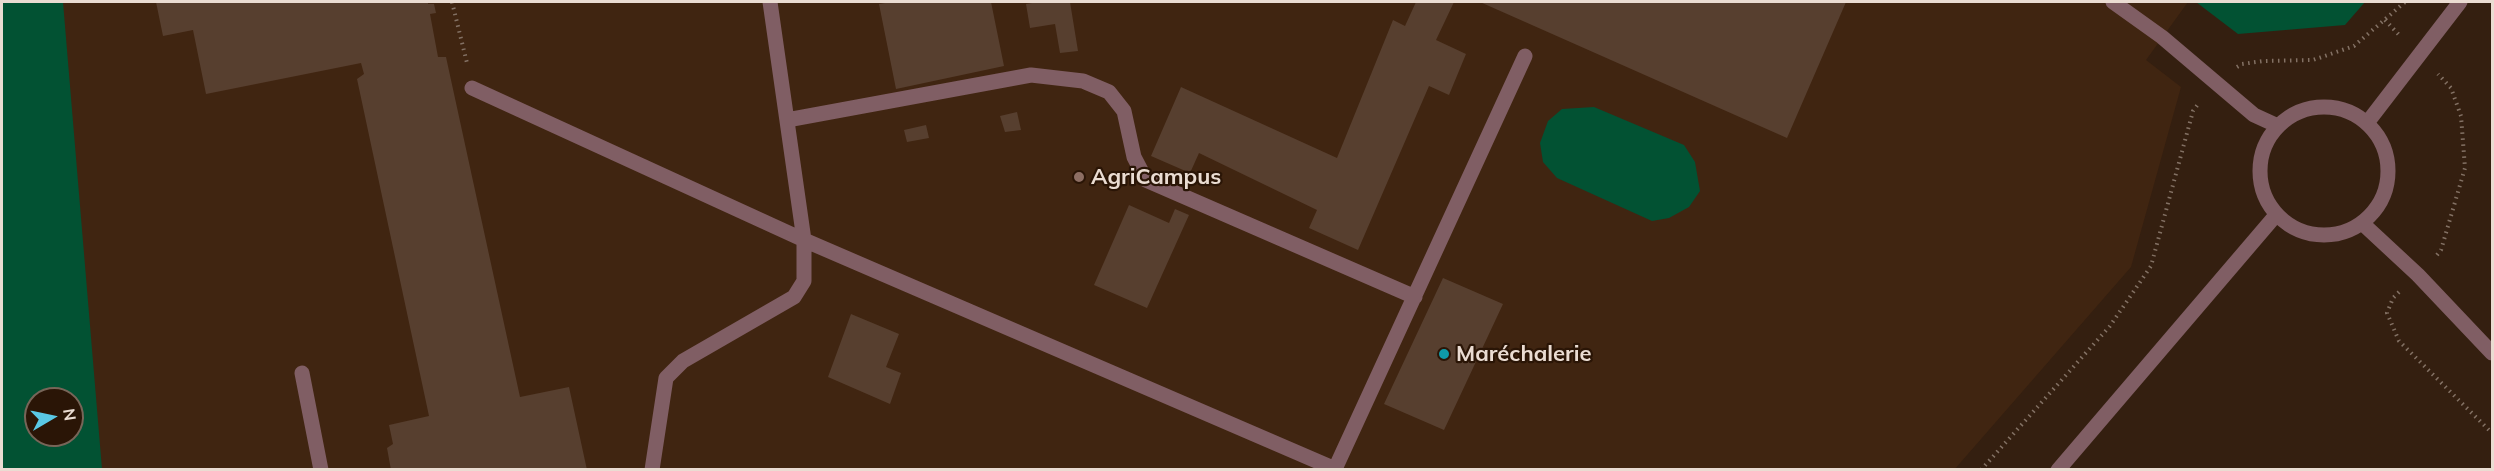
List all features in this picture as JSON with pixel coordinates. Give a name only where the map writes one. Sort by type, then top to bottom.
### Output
[{"type":"street","points":[[652,470],[666,378],[683,361],[794,297],[804,280],[804,240],[770,2]]},
{"type":"street","points":[[2113,2],[2162,37],[2254,115],[2277,126]]},
{"type":"street","points":[[2367,123],[2460,2]]},
{"type":"street","points":[[472,88],[804,240],[1335,469],[1526,56]]},
{"type":"street","points":[[787,120],[1031,75],[1083,81],[1109,92],[1124,111],[1134,157],[1146,180],[1415,297]]},
{"type":"street","points":[[2331,107],[2350,112],[2367,123],[2379,137],[2386,155],[2389,174],[2385,193],[2376,210],[2346,233],[2318,235],[2308,234],[2291,227],[2276,215],[2265,199],[2260,180],[2260,160],[2266,142],[2277,126],[2293,114],[2312,108],[2331,107]]},
{"type":"street","points":[[2058,470],[2276,215]]},
{"type":"street","points":[[2362,223],[2418,275],[2493,353]]},
{"type":"street","points":[[302,373],[321,470]]},
{"type":"path","points":[[452,2],[472,88]]},
{"type":"path","points":[[1981,470],[2110,326],[2151,266],[2193,111],[2216,81],[2242,64],[2313,60],[2354,46],[2405,2]]},
{"type":"path","points":[[2385,20],[2451,88],[2462,116],[2465,168],[2441,250],[2392,298],[2387,313],[2399,341],[2493,433]]},
{"type":"shaded area","name":"AgriCampus","points":[[2,2],[2188,2],[2146,60],[2181,87],[2131,267],[1954,470],[2,469]]},
{"type":"green space","points":[[2,2],[63,2],[102,469],[2,469]]},
{"type":"green space","points":[[2196,2],[2365,2],[2345,25],[2238,34]]},
{"type":"green space","points":[[1594,107],[1684,145],[1695,162],[1700,191],[1689,207],[1669,218],[1652,221],[1557,178],[1543,162],[1540,143],[1548,121],[1562,109]]},
{"type":"building","points":[[156,2],[428,2],[428,4],[434,4],[436,13],[430,14],[438,57],[446,57],[520,397],[569,387],[587,470],[391,470],[387,448],[393,444],[389,425],[429,416],[357,79],[364,74],[361,63],[206,94],[193,30],[163,36]]},
{"type":"building","points":[[991,2],[1004,66],[896,89],[879,4]]},
{"type":"building","points":[[1070,2],[1078,51],[1060,53],[1055,24],[1030,28],[1026,4]]},
{"type":"building","points":[[1416,2],[1454,2],[1436,40],[1466,54],[1449,95],[1429,86],[1358,250],[1309,228],[1317,210],[1199,153],[1190,173],[1151,156],[1181,87],[1337,158],[1393,20],[1405,26]]},
{"type":"building","points":[[1480,2],[1846,2],[1787,138]]},
{"type":"building","points":[[1017,112],[1021,130],[1005,132],[1000,116]]},
{"type":"building","points":[[926,125],[929,138],[907,142],[904,130]]},
{"type":"building","points":[[1129,205],[1169,223],[1175,209],[1189,215],[1147,308],[1094,285]]},
{"type":"building","name":"Maréchalerie","points":[[1443,278],[1503,304],[1444,430],[1384,404]]},
{"type":"building","points":[[851,314],[899,334],[886,367],[901,373],[890,404],[828,377]]},
{"type":"place","name":"AgriCampus","points":[[1079,177]]},
{"type":"place","name":"Maréchalerie","points":[[1444,354]]}]
